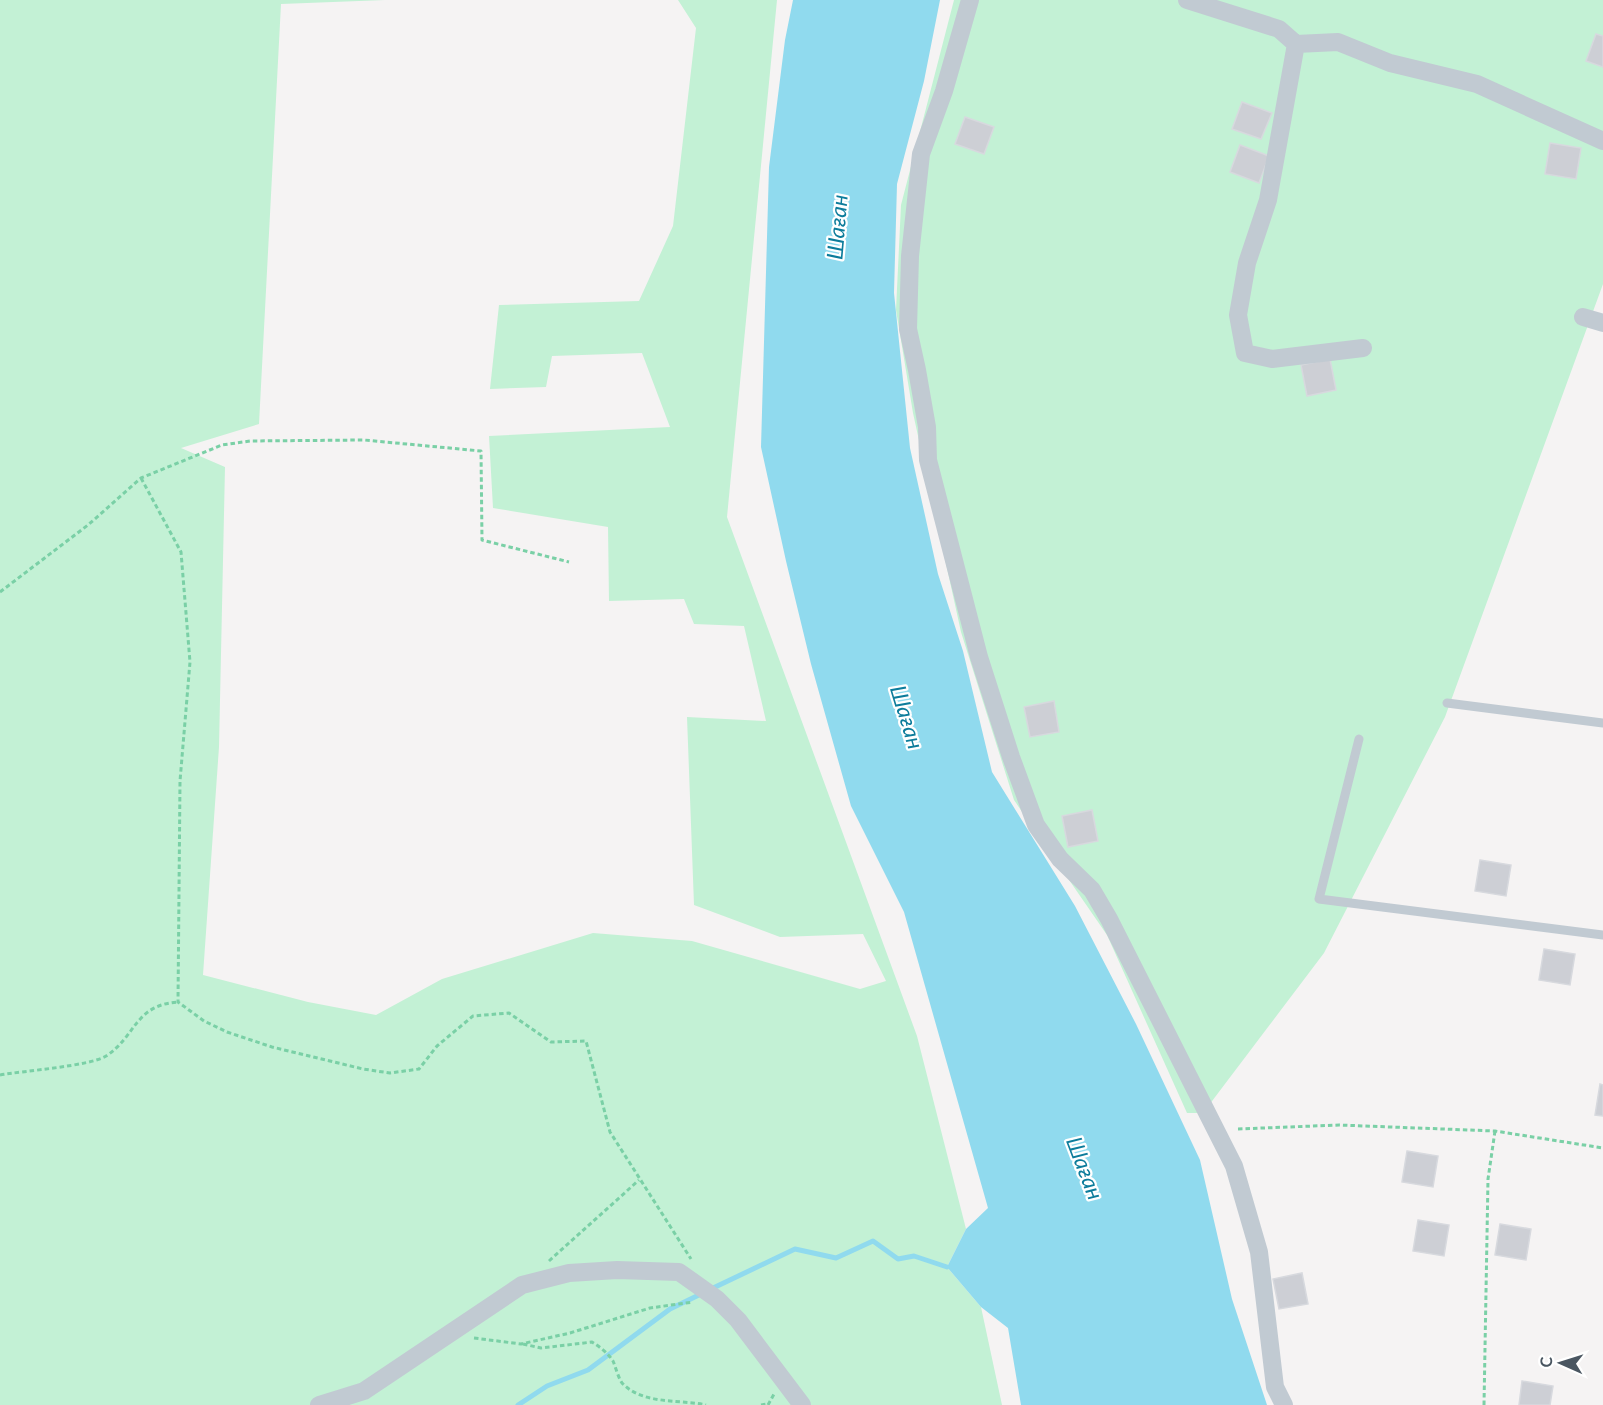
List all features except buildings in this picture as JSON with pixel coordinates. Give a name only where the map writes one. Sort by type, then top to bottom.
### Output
[{"type":"street","points":[[970,0],[944,91],[921,154],[910,256],[908,329],[927,427],[928,460],[979,657],[1011,757],[1036,825],[1060,859],[1092,890],[1109,919],[1234,1166],[1258,1252],[1275,1387],[1284,1405]]},
{"type":"street","points":[[1186,0],[1279,29],[1296,44],[1338,42],[1390,63],[1477,84],[1603,141]]},
{"type":"street","points":[[1296,44],[1268,200],[1247,263],[1238,315],[1245,353],[1272,359],[1363,348]]},
{"type":"street","points":[[1583,317],[1603,323]]},
{"type":"street","points":[[319,1405],[364,1391],[522,1285],[569,1273],[617,1270],[679,1272],[697,1284],[717,1299],[738,1320],[802,1405]]},
{"type":"lane","points":[[1447,703],[1603,723]]},
{"type":"lane","points":[[1359,739],[1319,899],[1603,935]]},
{"type":"path","points":[[0,592],[87,525],[141,478],[222,445],[250,441],[364,440],[481,451],[482,540],[569,562]]},
{"type":"path","points":[[141,478],[181,552],[190,662],[180,781],[178,1002]]},
{"type":"path","points":[[0,1074],[104,1058],[120,1044],[146,1012],[163,1003],[178,1002],[204,1021],[247,1039],[327,1061],[390,1073],[419,1069],[437,1046],[473,1016],[509,1013],[551,1042],[586,1041],[610,1132],[692,1260]]},
{"type":"path","points":[[1238,1129],[1339,1125],[1495,1131],[1603,1148]]},
{"type":"path","points":[[1484,1405],[1488,1179],[1495,1131]]},
{"type":"path","points":[[547,1262],[639,1180]]},
{"type":"path","points":[[521,1344],[570,1333],[656,1307],[717,1299]]},
{"type":"path","points":[[450,1335],[541,1348],[592,1342],[604,1350],[613,1361],[621,1382],[635,1395],[653,1401],[693,1402],[706,1405]]},
{"type":"path","points":[[761,1405],[767,1404]]},
{"type":"green space","points":[[0,0],[385,0],[281,4],[259,424],[181,448],[225,467],[219,747],[203,975],[308,1002],[376,1015],[442,979],[593,933],[692,941],[860,989],[886,981],[863,934],[780,937],[694,905],[687,717],[766,721],[744,626],[694,624],[684,599],[609,601],[608,527],[493,508],[489,436],[670,427],[642,353],[552,356],[546,387],[490,389],[499,305],[639,301],[673,226],[696,28],[678,0],[777,0],[727,517],[917,1036],[966,1229],[947,1267],[981,1307],[1002,1405],[0,1405]]},
{"type":"green space","points":[[954,0],[1603,0],[1603,284],[1445,717],[1324,953],[1203,1113],[1187,1113],[1107,935],[1014,800],[961,632],[913,413],[896,310],[901,205]]},
{"type":"water","name":"Шаған","points":[[793,0],[940,0],[924,81],[897,184],[894,293],[910,448],[938,574],[963,651],[992,772],[1075,906],[1136,1024],[1200,1160],[1232,1299],[1267,1405],[1021,1405],[1008,1328],[981,1307],[947,1267],[966,1229],[988,1208],[904,912],[851,806],[811,664],[761,447],[769,167],[785,40]]},
{"type":"waterway","points":[[711,1289],[795,1249],[836,1258],[873,1241],[898,1259],[914,1256],[947,1267]]},
{"type":"waterway","points":[[518,1405],[547,1386],[588,1370],[670,1309],[703,1293]]}]
